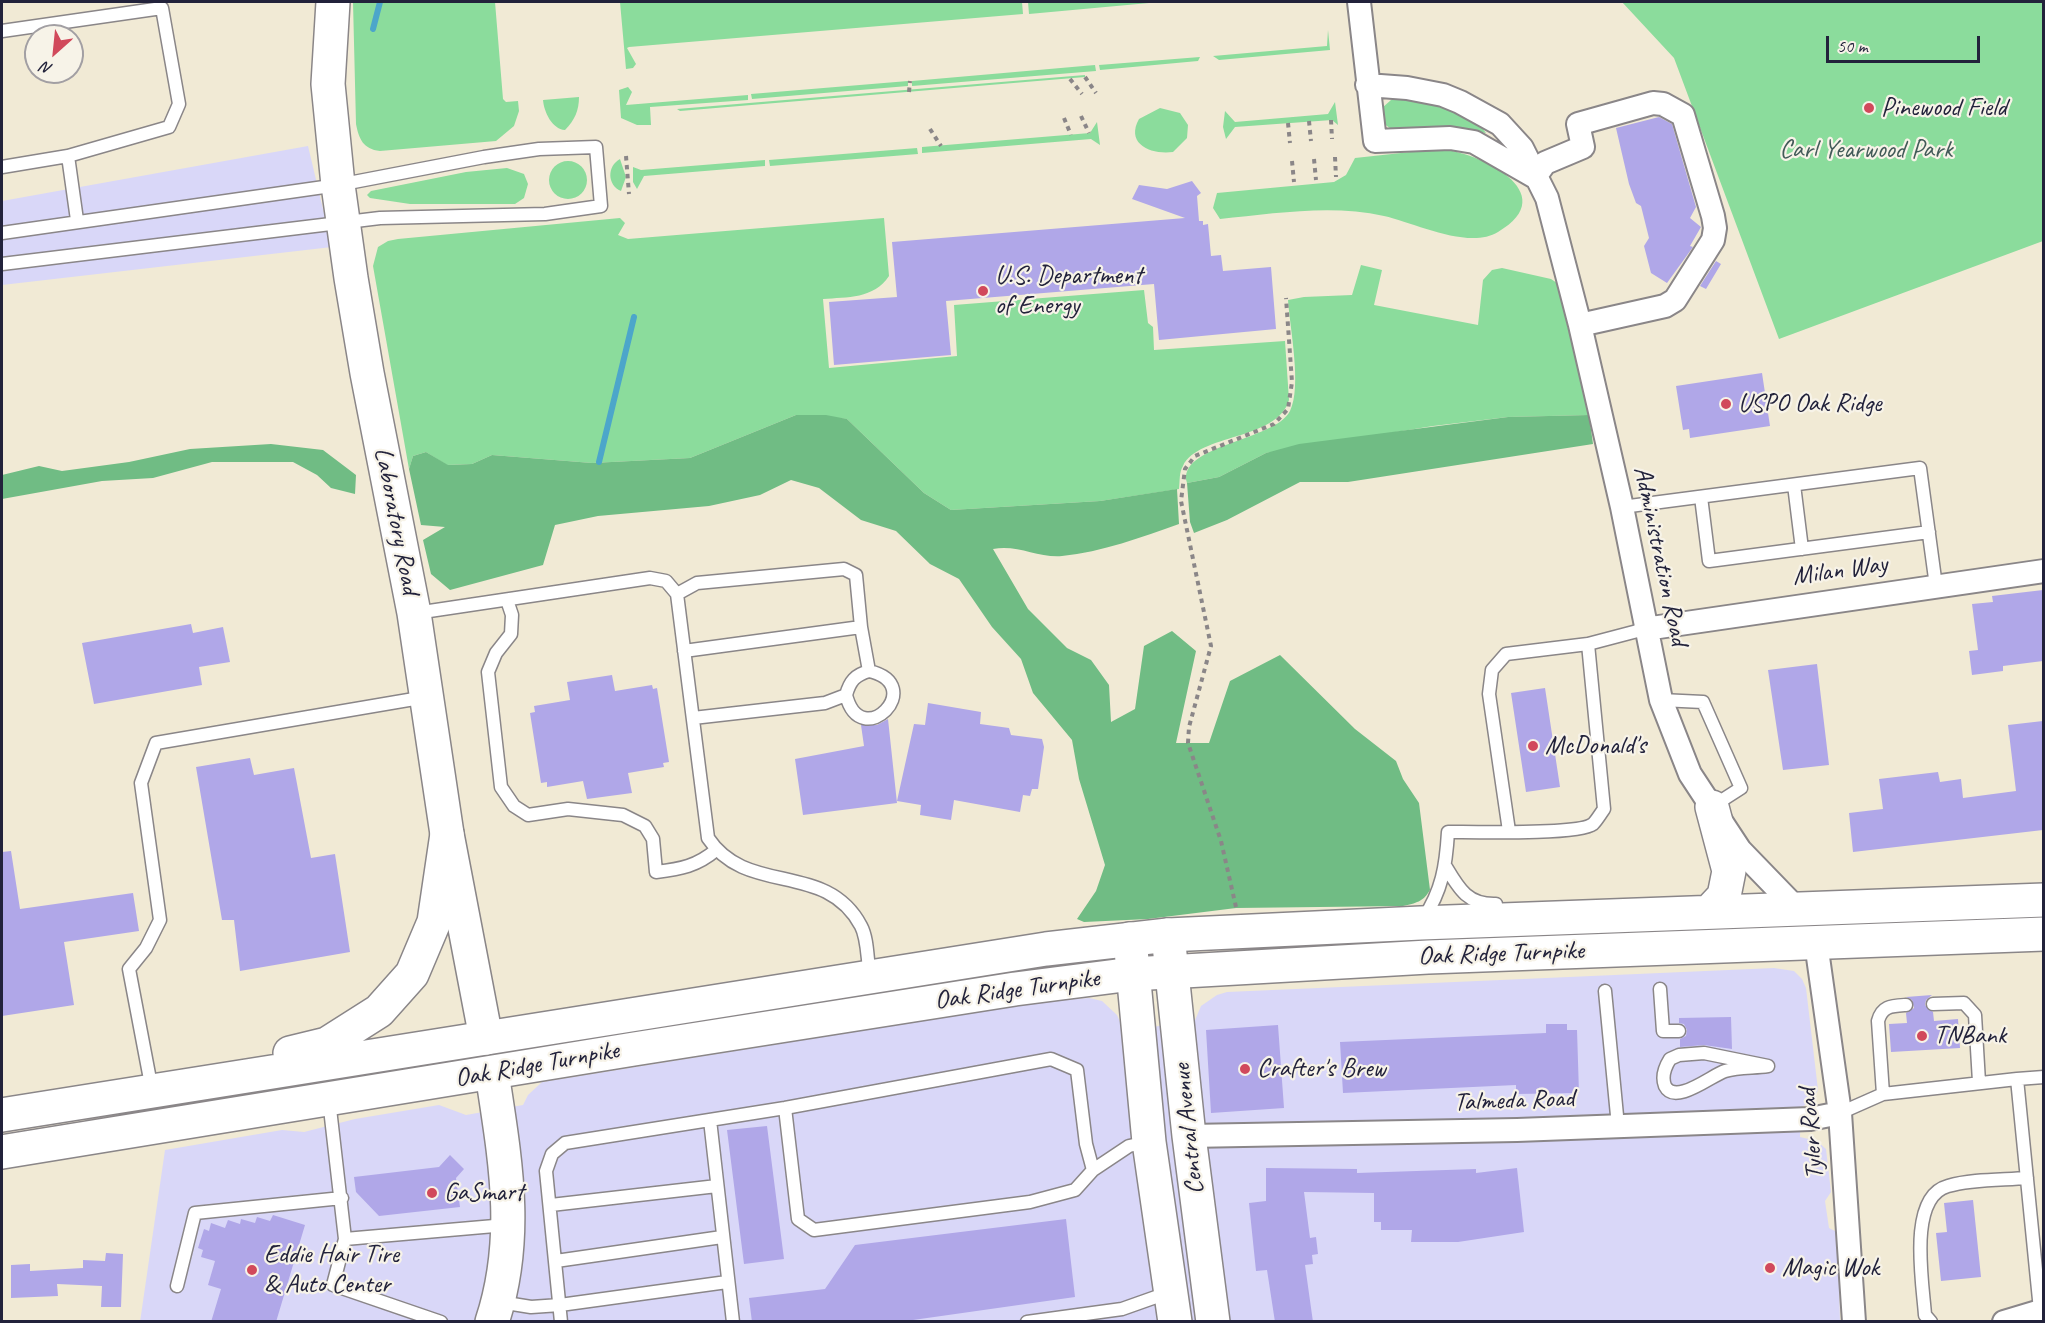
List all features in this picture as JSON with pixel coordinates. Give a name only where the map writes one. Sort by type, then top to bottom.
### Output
[{"type":"main road","name":"Laboratory Road","points":[[333,2],[328,84],[338,185],[367,373],[414,613],[447,834],[486,1038],[504,1149],[510,1224],[507,1264],[495,1312]]},
{"type":"main road","points":[[1697,912],[1724,896],[1729,871],[1712,807]]},
{"type":"main road","points":[[193,1086],[265,1059],[327,1044],[379,1011],[412,974],[434,922],[447,834]]},
{"type":"main road","name":"Oak Ridge Turnpike","points":[[2,1115],[1046,949],[1130,939],[1168,935],[1421,923],[1697,912],[1799,911],[2043,900]]},
{"type":"main road","points":[[1799,911],[1816,942]]},
{"type":"main road","name":"Oak Ridge Turnpike","points":[[2,1152],[1015,989],[1132,974],[1310,962],[2043,934]]},
{"type":"main road","name":"Central Avenue","points":[[1168,935],[1189,1137],[1213,1322]]},
{"type":"main road","name":"Central Avenue","points":[[1130,939],[1149,1142],[1173,1307]]},
{"type":"main road","points":[[152,1091],[158,1127]]},
{"type":"main road","points":[[1149,1142],[1189,1137]]},
{"type":"main road","points":[[1173,1307],[1208,1284]]},
{"type":"street","points":[[1359,2],[1375,141],[1450,138],[1474,142],[1535,177],[1545,163],[1583,147],[1578,124],[1641,105],[1663,104],[1683,115],[1716,228],[1713,240],[1676,300],[1665,306],[1580,325]]},
{"type":"street","name":"Administration Road","points":[[1367,85],[1407,88],[1443,95],[1472,107],[1500,124],[1522,148],[1547,198],[1580,325],[1622,507],[1661,700],[1690,774],[1740,850],[1799,911]]},
{"type":"street","name":"Milan Way","points":[[1645,628],[2043,571]]},
{"type":"street","name":"Tyler Road","points":[[1816,942],[1840,1113],[1854,1322]]},
{"type":"street","name":"Talmeda Road","points":[[1189,1137],[1810,1119],[1840,1113]]},
{"type":"street","points":[[2004,1322],[2042,1310]]},
{"type":"lane","points":[[2,31],[162,8],[179,104],[169,127],[68,156],[2,167]]},
{"type":"lane","points":[[2,233],[77,220],[338,185],[484,157],[539,149],[596,147],[601,206],[545,214],[380,218],[2,264]]},
{"type":"lane","points":[[68,156],[77,220]]},
{"type":"lane","points":[[1622,507],[1920,468],[1936,586]]},
{"type":"lane","points":[[1794,484],[1802,549]]},
{"type":"lane","points":[[1701,497],[1709,561],[1929,532]]},
{"type":"lane","points":[[677,594],[697,583],[844,569],[856,575],[861,627],[869,671]]},
{"type":"lane","points":[[414,613],[650,578],[666,581],[677,594],[708,837],[716,850],[734,865],[816,886],[835,895],[862,927],[870,977]]},
{"type":"lane","points":[[507,600],[512,615],[511,634],[496,653],[488,672],[501,787],[514,806],[528,814],[568,809],[623,815],[645,826],[653,839],[656,872],[684,869],[701,863],[716,850]]},
{"type":"lane","points":[[684,651],[861,627]]},
{"type":"lane","points":[[1509,831],[1489,694],[1492,670],[1506,654],[1588,644],[1645,628]]},
{"type":"lane","points":[[1421,923],[1437,897],[1446,867],[1448,832],[1578,829],[1592,824],[1604,809],[1588,644]]},
{"type":"lane","points":[[869,671],[881,674],[890,683],[894,695],[891,707],[882,716],[870,719],[858,716],[849,707],[846,695],[853,679],[869,671]]},
{"type":"lane","points":[[693,718],[825,703],[846,695]]},
{"type":"lane","points":[[152,1091],[129,969],[146,948],[160,920],[141,783],[156,743],[427,697]]},
{"type":"lane","points":[[1661,700],[1704,702],[1741,788],[1712,807]]},
{"type":"lane","points":[[1446,867],[1462,895],[1482,905],[1505,904]]},
{"type":"lane","points":[[1643,902],[1697,912]]},
{"type":"lane","points":[[1660,989],[1663,1031],[1679,1031]]},
{"type":"lane","points":[[1605,991],[1618,1126]]},
{"type":"lane","points":[[1932,1004],[1964,1003],[1975,1015],[1979,1082]]},
{"type":"lane","points":[[1882,1094],[1878,1021],[1880,1012],[1890,1006],[1906,1005]]},
{"type":"lane","points":[[1680,1055],[1723,1056],[1768,1066],[1726,1071],[1689,1090],[1679,1092],[1670,1091],[1663,1076],[1670,1059],[1680,1055]]},
{"type":"lane","points":[[561,1322],[546,1171],[552,1154],[565,1143],[785,1108],[1051,1059],[1077,1070],[1086,1144],[1093,1170]]},
{"type":"lane","points":[[1840,1113],[1882,1094],[2043,1077]]},
{"type":"lane","points":[[2017,1079],[2042,1310]]},
{"type":"lane","points":[[328,1099],[342,1198],[345,1239],[333,1285],[441,1322]]},
{"type":"lane","points":[[785,1108],[798,1220],[814,1230],[1030,1202],[1075,1190],[1093,1170],[1129,1146],[1149,1142]]},
{"type":"lane","points":[[710,1120],[733,1322]]},
{"type":"lane","points":[[1931,1322],[1925,1315],[1920,1228],[1933,1195],[1946,1186],[2027,1178]]},
{"type":"lane","points":[[550,1205],[717,1186]]},
{"type":"lane","points":[[177,1286],[195,1214],[342,1198]]},
{"type":"lane","points":[[345,1239],[510,1224]]},
{"type":"lane","points":[[556,1261],[722,1237]]},
{"type":"lane","points":[[495,1312],[727,1282]]},
{"type":"lane","points":[[1027,1322],[1122,1309],[1173,1307]]},
{"type":"path","points":[[1085,78],[1096,93]]},
{"type":"path","points":[[1070,79],[1082,94]]},
{"type":"path","points":[[909,81],[909,92]]},
{"type":"path","points":[[1081,116],[1089,133]]},
{"type":"path","points":[[1064,117],[1071,135]]},
{"type":"path","points":[[1331,120],[1332,139]]},
{"type":"path","points":[[1309,121],[1311,141]]},
{"type":"path","points":[[1288,123],[1290,143]]},
{"type":"path","points":[[930,129],[941,146]]},
{"type":"path","points":[[626,156],[629,194]]},
{"type":"path","points":[[1335,157],[1336,177]]},
{"type":"path","points":[[1314,159],[1316,180]]},
{"type":"path","points":[[1292,161],[1294,182]]},
{"type":"path","points":[[1238,932],[1238,915],[1221,841],[1188,743],[1189,727],[1211,646],[1181,501],[1185,469],[1189,461],[1207,451],[1274,424],[1288,410],[1292,382],[1286,298]]},
{"type":"shaded area","points":[[308,146],[332,247],[2,285],[2,201]]},
{"type":"shaded area","points":[[1774,968],[1794,971],[1802,979],[1806,988],[1818,1090],[1812,1102],[1801,1107],[1800,1137],[1817,1141],[1826,1149],[1831,1192],[1825,1201],[1829,1228],[1835,1231],[1838,1241],[1840,1322],[140,1322],[165,1150],[282,1130],[304,1132],[355,1119],[439,1105],[466,1115],[523,1105],[528,1095],[542,1082],[1046,1001],[1089,998],[1102,1001],[1117,1015],[1124,1031],[1166,1025],[1193,1025],[1201,1006],[1217,995],[1227,992]]},
{"type":"green space","points":[[353,2],[495,2],[503,99],[506,102],[518,101],[519,111],[514,126],[496,141],[380,151],[366,146],[360,139],[356,124]]},
{"type":"green space","points":[[620,2],[1022,2],[1023,14],[629,47],[627,48],[636,64],[633,68],[626,69]]},
{"type":"green space","points":[[1028,2],[1160,2],[1029,14]]},
{"type":"green space","name":"Carl Yearwood Park","points":[[1622,2],[2043,2],[2043,241],[1779,339],[1674,58]]},
{"type":"green space","points":[[1328,30],[1330,50],[1219,60],[1213,56],[1327,46]]},
{"type":"green space","points":[[1200,57],[1198,61],[1100,70],[1099,65]]},
{"type":"green space","points":[[1095,65],[1096,71],[912,86],[912,81]]},
{"type":"green space","points":[[1085,75],[1085,77],[680,111],[677,109]]},
{"type":"green space","points":[[908,81],[908,86],[752,99],[751,94]]},
{"type":"green space","points":[[628,87],[632,92],[626,105],[748,95],[748,100],[650,107],[651,125],[637,125],[621,118],[619,90]]},
{"type":"green space","points":[[579,97],[574,119],[565,130],[556,127],[547,115],[543,100]]},
{"type":"green space","points":[[1401,99],[1448,108],[1470,118],[1486,133],[1444,126],[1391,129],[1383,123],[1382,108],[1391,100]]},
{"type":"green space","points":[[1335,102],[1338,125],[1332,120],[1235,127],[1226,139],[1223,127],[1225,111],[1235,122],[1328,114]]},
{"type":"green space","points":[[1160,108],[1180,113],[1188,125],[1187,138],[1173,152],[1156,152],[1142,146],[1135,135],[1139,119]]},
{"type":"green space","points":[[1097,122],[1100,145],[1091,139],[922,153],[922,147],[1090,133]]},
{"type":"green space","points":[[917,148],[918,154],[770,166],[769,160]]},
{"type":"green space","points":[[1438,149],[1474,157],[1508,177],[1519,189],[1523,203],[1516,217],[1498,232],[1486,237],[1472,238],[1457,237],[1364,212],[1322,210],[1220,219],[1213,208],[1217,193],[1334,182],[1346,175],[1355,158]]},
{"type":"green space","points":[[620,159],[626,177],[621,191],[613,184],[610,175],[613,166]]},
{"type":"green space","points":[[765,160],[765,166],[644,176],[637,189],[633,182],[633,167],[641,170]]},
{"type":"green space","points":[[568,161],[581,167],[587,180],[581,193],[568,199],[555,193],[549,180],[555,167]]},
{"type":"green space","points":[[507,168],[524,174],[528,184],[524,198],[515,204],[410,204],[370,198],[367,195],[371,191],[466,172]]},
{"type":"green space","points":[[620,218],[625,223],[618,235],[628,239],[884,218],[889,276],[883,284],[868,293],[823,299],[829,368],[957,356],[954,305],[1144,290],[1148,323],[1153,327],[1154,350],[1285,341],[1289,400],[1282,413],[1270,423],[1220,441],[1192,455],[1182,468],[1179,489],[1100,501],[951,510],[924,493],[847,419],[796,415],[690,458],[592,463],[492,455],[472,464],[447,465],[426,452],[413,456],[409,469],[373,266],[378,247],[388,241],[398,239]]},
{"type":"green space","points":[[1361,265],[1382,270],[1374,305],[1478,325],[1483,280],[1492,270],[1502,268],[1551,279],[1557,283],[1589,415],[1508,417],[1433,426],[1266,453],[1219,477],[1187,483],[1188,470],[1196,460],[1211,451],[1266,430],[1281,421],[1290,411],[1295,388],[1295,373],[1288,300],[1352,295]]},
{"type":"green space","points":[[796,415],[826,415],[847,419],[924,493],[951,510],[1100,501],[1177,489],[1179,524],[1136,539],[1107,548],[1062,556],[1044,555],[1011,548],[993,549],[1028,609],[1067,648],[1091,660],[1109,685],[1111,722],[1135,709],[1144,646],[1172,631],[1196,651],[1176,743],[1209,743],[1230,681],[1280,655],[1355,729],[1396,761],[1403,779],[1419,803],[1430,890],[1425,897],[1403,906],[1236,908],[1148,919],[1084,922],[1077,919],[1096,891],[1105,865],[1079,779],[1072,740],[1033,693],[1021,659],[992,627],[959,579],[930,564],[896,531],[861,520],[819,488],[791,480],[760,495],[709,506],[598,516],[555,525],[543,565],[450,590],[431,574],[423,540],[445,527],[421,525],[409,469],[413,456],[426,452],[448,465],[472,464],[492,455],[592,463],[690,458]]},
{"type":"green space","points":[[1589,415],[1593,444],[1348,482],[1300,482],[1227,520],[1194,533],[1190,522],[1187,483],[1219,477],[1266,453],[1299,444],[1508,417]]},
{"type":"green space","points":[[271,444],[323,450],[356,475],[355,494],[331,488],[317,475],[293,462],[212,462],[153,478],[102,481],[2,499],[2,475],[39,466],[62,471],[129,462],[190,449]]},
{"type":"building","points":[[1659,117],[1672,124],[1696,207],[1690,218],[1701,227],[1690,246],[1693,247],[1667,283],[1651,273],[1644,246],[1649,238],[1641,206],[1636,203],[1629,184],[1616,128]]},
{"type":"building","name":"U.S. Department of Energy","points":[[1192,181],[1201,193],[1197,196],[1199,221],[1203,221],[1203,225],[1208,224],[1211,256],[1221,255],[1223,271],[1271,267],[1276,329],[1159,340],[1154,284],[946,301],[951,355],[834,365],[829,302],[897,297],[892,242],[1185,218],[1132,199],[1139,185],[1167,189]]},
{"type":"building","points":[[1716,261],[1721,264],[1706,289],[1700,286]]},
{"type":"building","points":[[1762,373],[1770,426],[1690,438],[1689,429],[1683,430],[1676,386]]},
{"type":"building","points":[[2043,590],[2043,661],[2003,666],[2003,671],[1972,675],[1969,651],[1978,650],[1972,604],[1993,602],[1992,596]]},
{"type":"building","points":[[191,624],[193,633],[223,627],[230,662],[199,667],[202,685],[94,704],[82,643]]},
{"type":"building","points":[[1817,664],[1829,765],[1783,770],[1768,670]]},
{"type":"building","points":[[612,675],[615,691],[652,685],[653,689],[657,688],[669,762],[663,763],[664,767],[628,773],[632,793],[587,799],[583,781],[547,787],[547,782],[541,783],[530,713],[535,712],[534,706],[570,700],[567,682]]},
{"type":"building","points":[[1545,688],[1560,787],[1526,792],[1511,693]]},
{"type":"building","points":[[928,703],[981,712],[980,724],[1009,728],[1011,735],[1042,739],[1044,747],[1038,789],[1032,789],[1030,796],[1023,795],[1020,812],[954,800],[951,820],[920,815],[921,805],[897,801],[914,724],[925,725]]},
{"type":"building","points":[[888,719],[897,803],[803,815],[795,759],[864,746],[861,725],[877,725]]},
{"type":"building","points":[[2043,721],[2043,830],[1853,852],[1849,813],[1883,809],[1879,779],[1938,772],[1940,782],[1961,779],[1963,798],[2016,791],[2008,725]]},
{"type":"building","points":[[250,758],[254,775],[294,768],[311,858],[335,854],[350,952],[240,971],[234,920],[222,920],[196,767]]},
{"type":"building","points":[[11,851],[20,909],[133,893],[139,931],[64,942],[74,1005],[2,1016],[2,852]]},
{"type":"building","points":[[1932,995],[1926,1000],[1925,1005],[1933,1012],[1934,1021],[1958,1019],[1960,1048],[1891,1052],[1889,1024],[1907,1023],[1906,1013],[1914,1008],[1912,1000],[1906,997]]},
{"type":"building","points":[[1731,1017],[1732,1049],[1704,1045],[1680,1047],[1680,1039],[1686,1036],[1687,1030],[1684,1024],[1679,1023],[1679,1018]]},
{"type":"building","points":[[1546,1024],[1567,1024],[1567,1030],[1577,1030],[1579,1093],[1516,1094],[1516,1085],[1343,1093],[1340,1042],[1546,1033]]},
{"type":"building","name":"Crafter's Brew","points":[[1278,1025],[1284,1108],[1211,1113],[1206,1030]]},
{"type":"building","points":[[767,1126],[784,1259],[744,1264],[727,1130]]},
{"type":"building","points":[[450,1155],[464,1169],[456,1178],[460,1207],[379,1216],[356,1192],[354,1177],[439,1167]]},
{"type":"building","points":[[1266,1168],[1357,1169],[1357,1173],[1476,1169],[1476,1173],[1517,1168],[1524,1232],[1458,1242],[1411,1242],[1412,1230],[1381,1230],[1381,1222],[1374,1222],[1374,1193],[1304,1192],[1310,1238],[1316,1237],[1318,1254],[1312,1255],[1313,1264],[1305,1265],[1313,1322],[1275,1322],[1267,1270],[1256,1271],[1249,1203],[1266,1201]]},
{"type":"building","points":[[1973,1200],[1981,1277],[1941,1281],[1936,1233],[1947,1232],[1944,1203]]},
{"type":"building","points":[[273,1215],[305,1225],[276,1322],[211,1322],[221,1289],[208,1285],[215,1261],[201,1257],[203,1250],[198,1248],[204,1229],[209,1231],[211,1223],[225,1228],[228,1220],[240,1224],[241,1219],[255,1223],[257,1217],[270,1221]]},
{"type":"building","points":[[1066,1219],[1075,1297],[899,1322],[752,1322],[749,1298],[825,1289],[855,1245]]},
{"type":"building","points":[[106,1253],[123,1254],[121,1307],[101,1307],[102,1286],[57,1284],[58,1296],[11,1298],[11,1265],[30,1264],[30,1271],[83,1268],[83,1260],[105,1261]]},
{"type":"waterway","points":[[373,29],[380,2]]},
{"type":"waterway","points":[[599,462],[634,317]]},
{"type":"place","name":"Pinewood Field","points":[[1869,108]]},
{"type":"place","name":"U.S. Department of Energy","points":[[983,291]]},
{"type":"place","name":"USPO Oak Ridge","points":[[1726,404]]},
{"type":"place","name":"McDonald's","points":[[1533,746]]},
{"type":"place","name":"TNBank","points":[[1922,1036]]},
{"type":"place","name":"Crafter's Brew","points":[[1245,1069]]},
{"type":"place","name":"GaSmart","points":[[432,1193]]},
{"type":"place","name":"Magic Wok","points":[[1770,1268]]},
{"type":"place","name":"Eddie Hair Tire & Auto Center","points":[[252,1270]]}]
